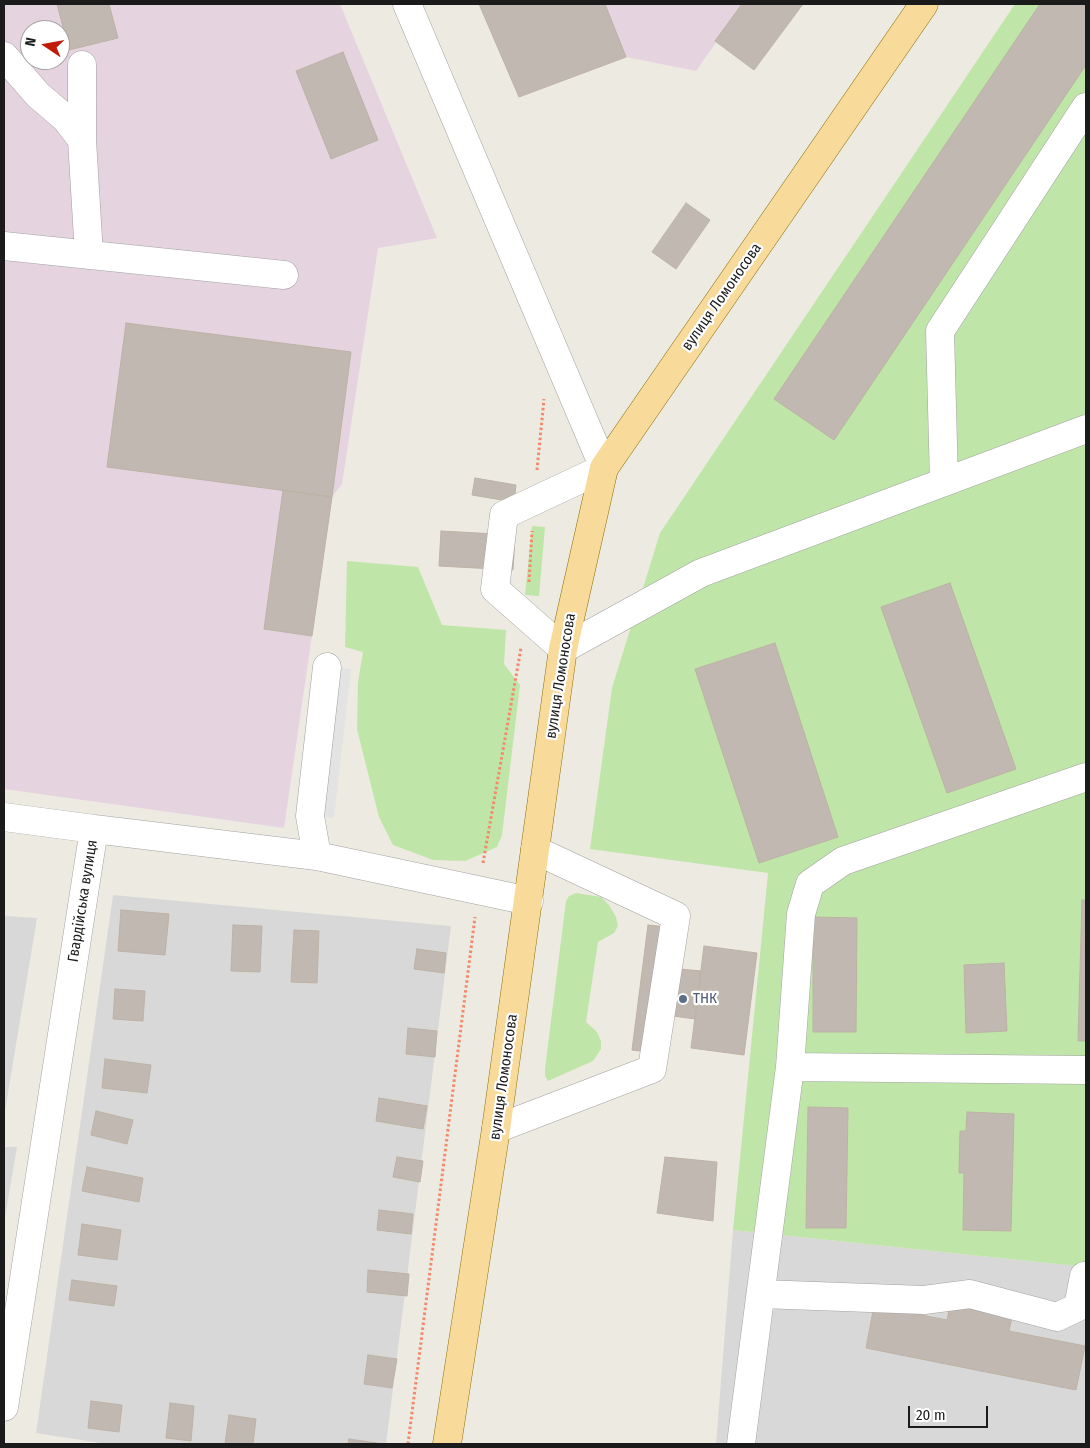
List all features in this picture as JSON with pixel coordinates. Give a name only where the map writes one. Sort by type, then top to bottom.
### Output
[{"type":"main road","name":"вулиця Ломоносова","points":[[447,1444],[496,1129],[563,649],[604,468],[924,4]]},
{"type":"street","points":[[407,4],[604,468],[504,515],[495,589],[563,649],[701,573],[1086,429]]},
{"type":"street","points":[[4,56],[38,96],[65,118],[82,140]]},
{"type":"street","points":[[82,65],[82,140],[89,255]]},
{"type":"street","points":[[944,482],[940,332],[1086,107]]},
{"type":"street","points":[[4,246],[284,275]]},
{"type":"street","points":[[317,856],[310,816],[327,667]]},
{"type":"street","points":[[741,1444],[790,1067],[801,914],[810,884],[843,861],[1086,777]]},
{"type":"street","points":[[4,817],[94,829]]},
{"type":"street","name":"Гвардійська вулиця","points":[[4,1407],[94,829],[317,856],[529,901]]},
{"type":"street","points":[[496,1129],[652,1069],[676,916],[536,850]]},
{"type":"street","points":[[790,1067],[1086,1070]]},
{"type":"street","points":[[761,1294],[924,1300],[970,1294],[1057,1318],[1078,1307],[1084,1276]]},
{"type":"path","points":[[408,1444],[478,890]]},
{"type":"shaded area","points":[[4,4],[340,4],[437,238],[378,248],[342,484],[332,497],[284,828],[4,789]]},
{"type":"shaded area","points":[[479,4],[743,4],[696,71],[626,57],[519,97]]},
{"type":"shaded area","points":[[327,667],[351,669],[334,818],[310,816]]},
{"type":"shaded area","points":[[113,895],[451,926],[386,1444],[107,1444],[36,1433]]},
{"type":"shaded area","points":[[4,916],[37,918],[4,1117]]},
{"type":"shaded area","points":[[4,1147],[17,1147],[4,1223]]},
{"type":"shaded area","points":[[733,1230],[1086,1267],[1086,1444],[716,1444]]},
{"type":"green space","points":[[1015,4],[1086,4],[1086,1267],[733,1230],[768,873],[590,849],[612,688],[660,533]]},
{"type":"green space","points":[[532,526],[545,527],[539,596],[525,595]]},
{"type":"green space","points":[[347,561],[418,567],[442,625],[506,630],[504,664],[520,685],[502,835],[497,847],[465,861],[433,860],[393,845],[379,817],[357,729],[358,682],[363,652],[345,647]]},
{"type":"green space","points":[[576,893],[601,897],[609,905],[616,917],[618,926],[614,933],[598,942],[586,1022],[597,1032],[601,1041],[601,1049],[593,1061],[548,1081],[545,1076],[545,1069],[566,901],[569,896]]},
{"type":"building","points":[[57,4],[109,4],[118,38],[70,50],[70,20],[61,20]]},
{"type":"building","points":[[479,4],[605,4],[626,57],[519,97]]},
{"type":"building","points":[[742,4],[803,4],[754,70],[715,41]]},
{"type":"building","points":[[1040,4],[1083,4],[1086,6],[1086,65],[834,440],[774,399]]},
{"type":"building","points":[[343,52],[378,140],[331,159],[296,71]]},
{"type":"building","points":[[686,203],[710,220],[676,269],[652,252]]},
{"type":"building","points":[[126,323],[351,352],[332,497],[107,467]]},
{"type":"building","points":[[475,478],[516,485],[514,502],[472,495]]},
{"type":"building","points":[[283,490],[332,497],[312,636],[264,629]]},
{"type":"building","points":[[441,531],[515,535],[513,570],[439,566]]},
{"type":"building","points":[[950,583],[1016,769],[947,793],[881,607]]},
{"type":"building","points":[[775,643],[838,837],[759,863],[695,669]]},
{"type":"building","points":[[1082,900],[1086,900],[1086,1041],[1078,1041]]},
{"type":"building","points":[[121,910],[169,914],[165,955],[118,951]]},
{"type":"building","points":[[813,917],[857,918],[856,1032],[813,1032]]},
{"type":"building","points":[[233,925],[262,926],[260,972],[231,971]]},
{"type":"building","points":[[648,925],[686,929],[680,969],[701,971],[695,1019],[673,1016],[668,1055],[632,1050]]},
{"type":"building","points":[[294,930],[319,931],[317,983],[291,982]]},
{"type":"building","points":[[704,946],[757,953],[744,1055],[691,1048]]},
{"type":"building","points":[[417,949],[446,953],[444,973],[414,969]]},
{"type":"building","points":[[1004,963],[1007,1031],[966,1033],[964,965]]},
{"type":"building","points":[[115,989],[145,991],[143,1021],[113,1019]]},
{"type":"building","points":[[408,1028],[437,1031],[435,1057],[406,1054]]},
{"type":"building","points":[[105,1059],[151,1065],[147,1093],[102,1088]]},
{"type":"building","points":[[379,1098],[427,1106],[423,1129],[376,1121]]},
{"type":"building","points":[[808,1107],[848,1108],[846,1228],[806,1228]]},
{"type":"building","points":[[96,1111],[133,1120],[127,1144],[91,1135]]},
{"type":"building","points":[[967,1112],[1014,1114],[1011,1231],[963,1230],[964,1173],[959,1173],[960,1131],[966,1131]]},
{"type":"building","points":[[397,1157],[423,1161],[420,1182],[393,1177]]},
{"type":"building","points":[[665,1157],[717,1162],[713,1221],[657,1213]]},
{"type":"building","points":[[87,1167],[143,1178],[139,1202],[82,1191]]},
{"type":"building","points":[[379,1210],[413,1214],[411,1234],[377,1230]]},
{"type":"building","points":[[82,1224],[121,1230],[117,1260],[78,1255]]},
{"type":"building","points":[[368,1270],[409,1274],[407,1296],[367,1292]]},
{"type":"building","points":[[72,1280],[117,1286],[114,1306],[69,1300]]},
{"type":"building","points":[[950,1305],[1012,1317],[1009,1331],[1085,1346],[1076,1390],[866,1348],[874,1306],[947,1320]]},
{"type":"building","points":[[368,1355],[397,1359],[392,1388],[364,1384]]},
{"type":"building","points":[[91,1401],[122,1405],[119,1432],[88,1428]]},
{"type":"building","points":[[170,1403],[194,1406],[191,1441],[166,1438]]},
{"type":"building","points":[[229,1415],[256,1419],[253,1444],[225,1444]]},
{"type":"building","points":[[349,1439],[384,1444],[348,1444]]},
{"type":"place","name":"ТНК","points":[[683,999]]}]
